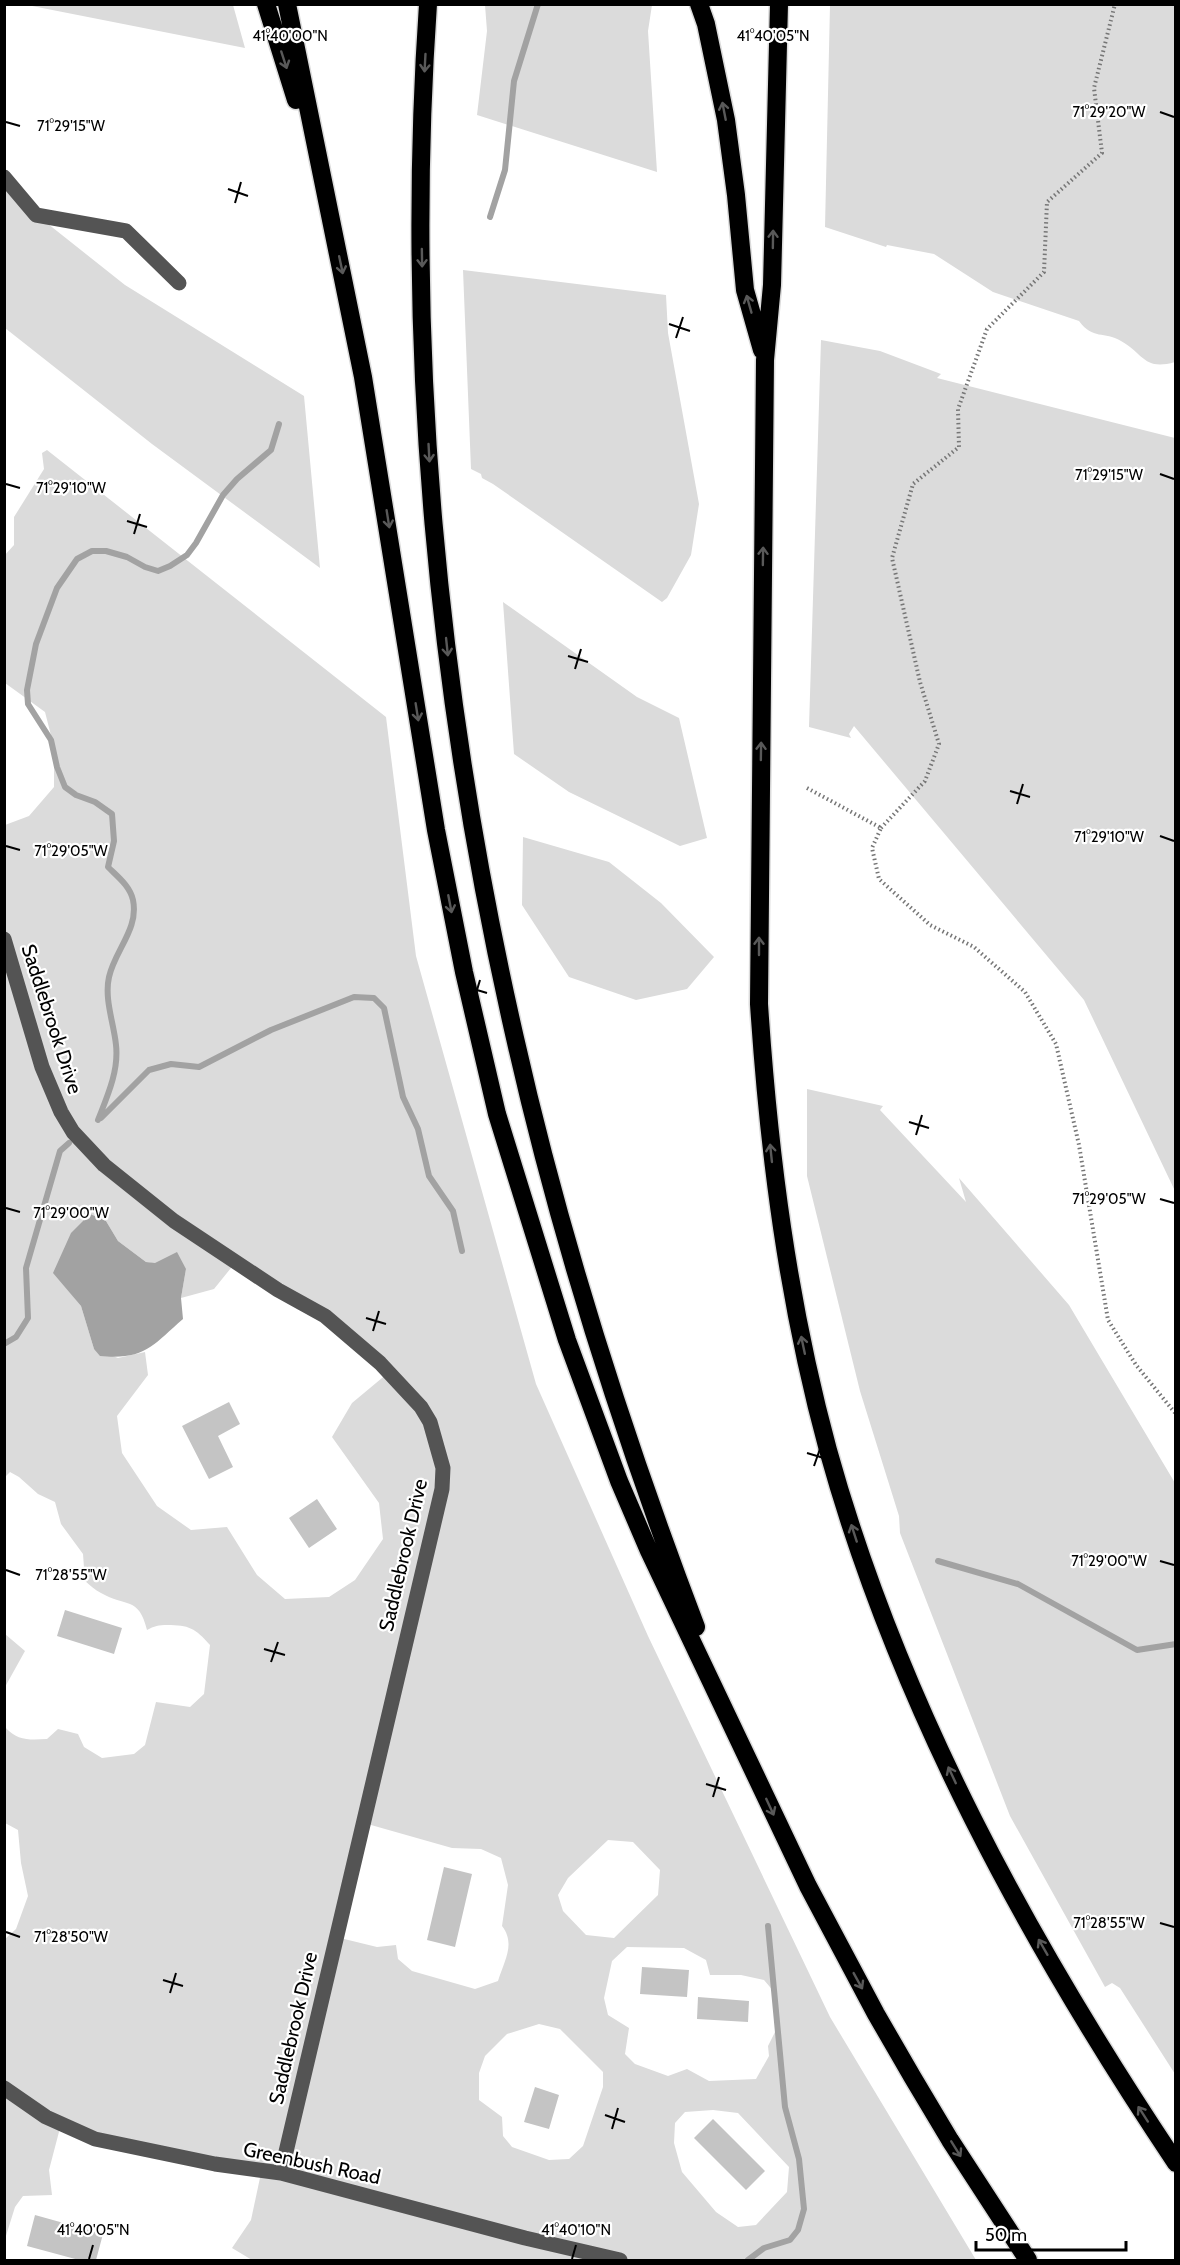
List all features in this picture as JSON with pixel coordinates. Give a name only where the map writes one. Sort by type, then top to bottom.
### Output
[{"type":"highway","points":[[266,4],[328,208]]},
{"type":"highway","points":[[287,4],[370,412],[449,901],[497,1114],[563,1329],[619,1481],[680,1619],[808,1886],[876,2014],[950,2140],[1029,2260]]},
{"type":"highway","points":[[428,4],[421,244],[428,441],[449,669],[474,833],[515,1040],[574,1266],[642,1477],[698,1634],[745,1754]]},
{"type":"highway","points":[[699,4],[706,24],[726,120],[745,290],[765,360]]},
{"type":"highway","points":[[779,4],[772,285],[765,360],[759,1004],[765,1098],[783,1241],[811,1382],[829,1451],[873,1588],[927,1722],[962,1797],[1024,1914],[1096,2038],[1176,2163]]},
{"type":"street","points":[[4,177],[36,215],[126,231],[178,283]]},
{"type":"street","name":"Saddlebrook Drive","points":[[4,939],[42,1067],[72,1132],[104,1165],[174,1221],[278,1290],[325,1316],[380,1363],[421,1407],[430,1422],[443,1468],[442,1489],[281,2174]]},
{"type":"street","name":"Greenbush Road","points":[[4,2088],[46,2117],[95,2139],[214,2164],[281,2174],[525,2238],[620,2260]]},
{"type":"path","points":[[1115,4],[1094,88],[1102,153],[1047,202],[1044,272],[987,329],[957,409],[959,447],[913,484],[892,558],[920,682],[939,744],[925,781],[881,828],[872,848],[879,879],[930,925],[974,947],[1026,992],[1056,1044],[1079,1145],[1108,1320],[1136,1365],[1176,1414]]},
{"type":"path","points":[[807,788],[881,828]]},
{"type":"shaded area","points":[[27,5],[233,5],[245,48]]},
{"type":"shaded area","points":[[485,5],[652,5],[648,31],[657,172],[477,115],[487,31]]},
{"type":"shaded area","points":[[830,5],[1175,5],[1175,362],[1150,363],[1121,341],[1089,331],[1079,321],[993,292],[934,254],[887,245],[886,247],[825,227]]},
{"type":"shaded area","points":[[4,189],[125,285],[304,396],[320,568],[152,444],[5,328]]},
{"type":"shaded area","points":[[463,270],[666,295],[668,333],[699,504],[691,555],[667,598],[662,602],[471,469]]},
{"type":"shaded area","points":[[821,340],[880,351],[941,374],[937,378],[1175,438],[1175,1191],[1084,1000],[854,726],[849,734],[851,738],[809,727]]},
{"type":"shaded area","points":[[47,450],[386,717],[416,956],[536,1384],[648,1636],[830,2017],[976,2260],[252,2260],[232,2248],[251,2220],[261,2173],[60,2128],[49,2170],[52,2195],[23,2196],[15,2207],[5,2239],[5,1939],[16,1929],[28,1896],[21,1863],[18,1830],[5,1823],[5,1727],[14,1735],[29,1739],[47,1739],[58,1729],[78,1734],[84,1747],[102,1758],[134,1754],[145,1745],[156,1702],[190,1707],[204,1694],[210,1645],[196,1631],[186,1627],[161,1625],[147,1630],[144,1619],[135,1607],[99,1592],[85,1581],[83,1554],[61,1524],[55,1502],[38,1494],[10,1472],[5,1477],[5,825],[29,816],[54,787],[54,747],[45,712],[5,683],[4,556],[14,545],[14,517],[44,469],[42,453]],"holes":[[[106,1221],[118,1241],[146,1262],[186,1269],[181,1298],[214,1289],[235,1263],[379,1361],[388,1373],[352,1403],[332,1437],[379,1503],[383,1539],[355,1580],[329,1597],[285,1599],[257,1575],[227,1527],[191,1530],[157,1506],[122,1453],[117,1416],[148,1375],[145,1352],[118,1358],[94,1349],[81,1306],[56,1275]],[[364,1823],[452,1848],[481,1849],[501,1858],[508,1885],[502,1926],[508,1939],[508,1946],[506,1960],[498,1981],[475,1989],[412,1971],[398,1959],[396,1945],[377,1947],[336,1937]],[[608,1840],[633,1842],[660,1870],[658,1895],[614,1938],[586,1935],[563,1911],[558,1895],[568,1878]],[[627,1947],[684,1948],[706,1960],[710,1975],[741,1975],[764,1980],[775,1993],[778,2026],[768,2046],[769,2056],[756,2079],[709,2081],[687,2069],[668,2076],[635,2064],[625,2054],[629,2028],[608,2015],[604,1998],[612,1961]],[[539,2024],[560,2029],[603,2072],[603,2087],[583,2146],[569,2159],[549,2160],[512,2147],[503,2136],[502,2117],[479,2100],[479,2073],[485,2056],[507,2034]],[[713,2110],[738,2113],[789,2167],[787,2192],[756,2225],[738,2227],[716,2212],[682,2172],[674,2143],[675,2123],[685,2112]]]},
{"type":"shaded area","points":[[503,602],[637,697],[679,718],[707,838],[680,846],[569,792],[514,754]]},
{"type":"shaded area","points":[[523,837],[609,862],[661,903],[714,957],[687,989],[636,1000],[569,977],[522,905]]},
{"type":"shaded area","points":[[807,1089],[883,1106],[880,1110],[966,1202],[959,1178],[1069,1305],[1175,1483],[1175,2074],[1120,1988],[1112,1983],[1105,1987],[1010,1816],[900,1533],[899,1516],[860,1391],[807,1176]]},
{"type":"shaded area","points":[[90,1214],[106,1221],[118,1241],[146,1262],[155,1263],[177,1252],[186,1269],[181,1298],[183,1319],[155,1344],[138,1353],[128,1356],[100,1356],[94,1349],[81,1306],[53,1273],[71,1233]]},
{"type":"shaded area","points":[[5,1634],[25,1651],[5,1687]]},
{"type":"building","points":[[229,1402],[240,1424],[218,1436],[233,1467],[209,1479],[182,1426]]},
{"type":"building","points":[[317,1499],[337,1529],[309,1548],[289,1518]]},
{"type":"building","points":[[65,1610],[122,1628],[114,1654],[57,1636]]},
{"type":"building","points":[[444,1867],[472,1874],[455,1947],[427,1940]]},
{"type":"building","points":[[642,1967],[689,1970],[687,1997],[640,1994]]},
{"type":"building","points":[[698,1997],[749,2001],[748,2022],[697,2019]]},
{"type":"building","points":[[535,2087],[559,2095],[549,2129],[524,2122]]},
{"type":"building","points":[[713,2119],[765,2171],[746,2190],[694,2138]]},
{"type":"building","points":[[35,2215],[103,2234],[96,2260],[79,2260],[27,2246]]},
{"type":"waterway","points":[[490,217],[505,170],[514,81],[538,4]]},
{"type":"waterway","points":[[98,1120],[112,1084],[116,1064],[116,1045],[108,994],[109,977],[130,930],[134,911],[133,900],[120,878],[108,867],[114,841],[112,814],[95,802],[76,795],[65,787],[57,767],[51,740],[28,704],[27,690],[36,644],[57,588],[77,559],[92,551],[106,551],[127,557],[158,571],[187,555],[223,495],[237,479],[271,450],[279,424]]},
{"type":"waterway","points":[[101,1118],[149,1070],[171,1064],[199,1067],[271,1030],[354,997],[374,998],[384,1008],[403,1097],[418,1129],[429,1176],[453,1211],[462,1251]]},
{"type":"waterway","points":[[4,1344],[16,1337],[28,1318],[26,1268],[60,1151],[69,1143]]},
{"type":"waterway","points":[[938,1561],[1018,1584],[1137,1650],[1176,1644]]},
{"type":"waterway","points":[[748,2260],[764,2248],[790,2240],[798,2230],[804,2209],[799,2159],[785,2107],[768,1926]]}]
